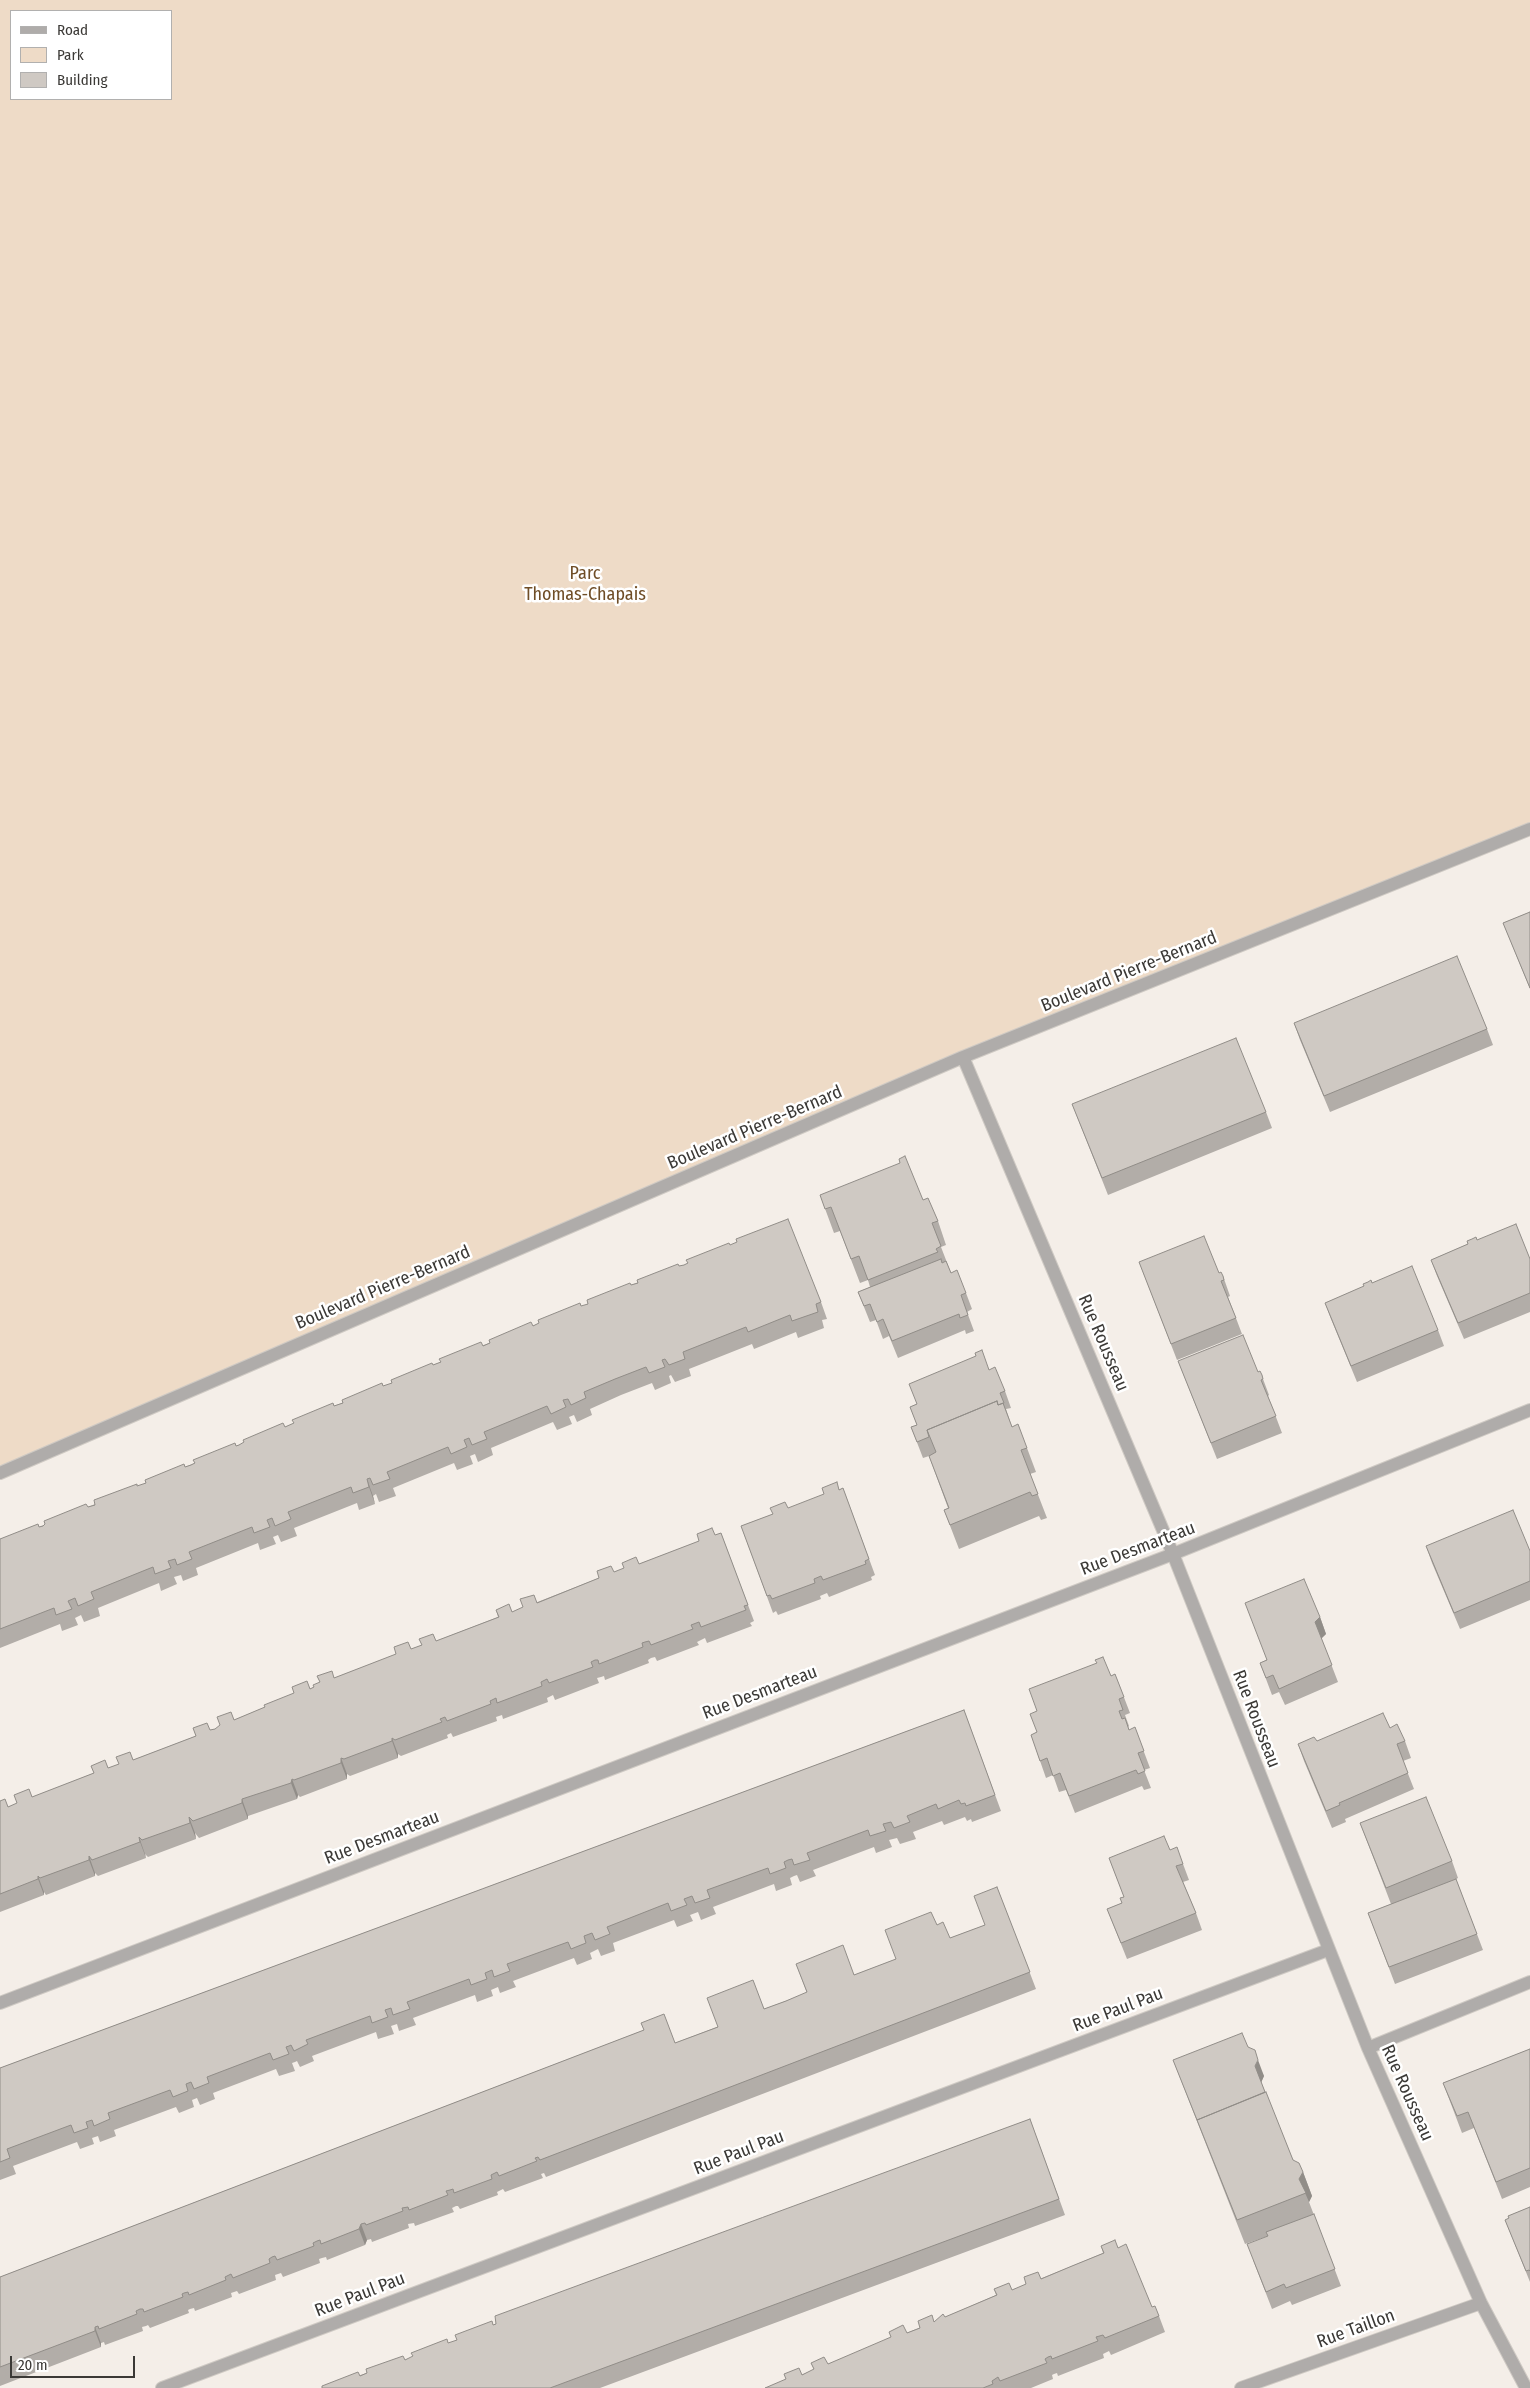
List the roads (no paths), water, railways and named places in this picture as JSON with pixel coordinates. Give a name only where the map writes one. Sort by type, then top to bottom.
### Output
[{"type":"street","name":"Boulevard Pierre-Bernard","points":[[0,1473],[963,1057],[1530,828]]},
{"type":"street","name":"Rue Rousseau","points":[[963,1057],[1173,1554],[1368,2048],[1481,2303],[1526,2388]]},
{"type":"street","name":"Rue Desmarteau","points":[[0,2002],[1173,1554],[1530,1410]]},
{"type":"street","name":"Rue Paul Pau","points":[[162,2388],[1328,1950]]},
{"type":"street","points":[[1368,2048],[1530,1982]]},
{"type":"street","name":"Rue Taillon","points":[[1242,2388],[1481,2303]]},
{"type":"park label","name":"Parc Thomas-Chapais","points":[[585,584]]}]
